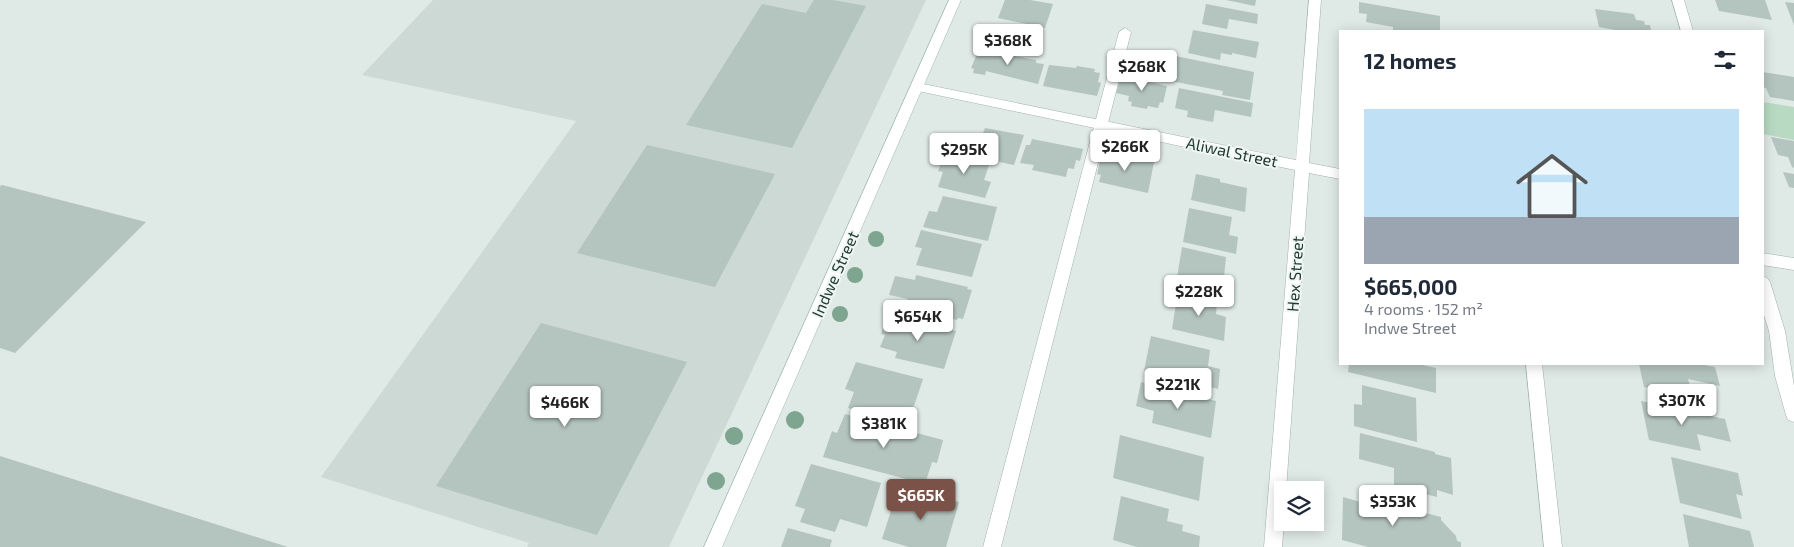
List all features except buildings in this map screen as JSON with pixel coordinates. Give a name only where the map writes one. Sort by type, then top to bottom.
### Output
[{"type":"street","name":"Indwe Street","points":[[713,547],[955,0]]},
{"type":"street","name":"Hex Street","points":[[1273,547],[1315,0]]},
{"type":"street","points":[[1678,0],[1687,30]]},
{"type":"street","points":[[992,547],[1125,32]]},
{"type":"street","name":"Aliwal Street","points":[[918,87],[1339,174]]},
{"type":"street","points":[[1764,259],[1794,264]]},
{"type":"street","points":[[1764,289],[1777,331],[1783,376],[1794,415]]},
{"type":"street","points":[[1534,365],[1553,547]]},
{"type":"shaded area","points":[[433,0],[926,0],[669,547],[527,547],[529,543],[321,477],[576,121],[362,75]]},
{"type":"green space","points":[[1764,102],[1794,107],[1794,140],[1764,134]]}]
